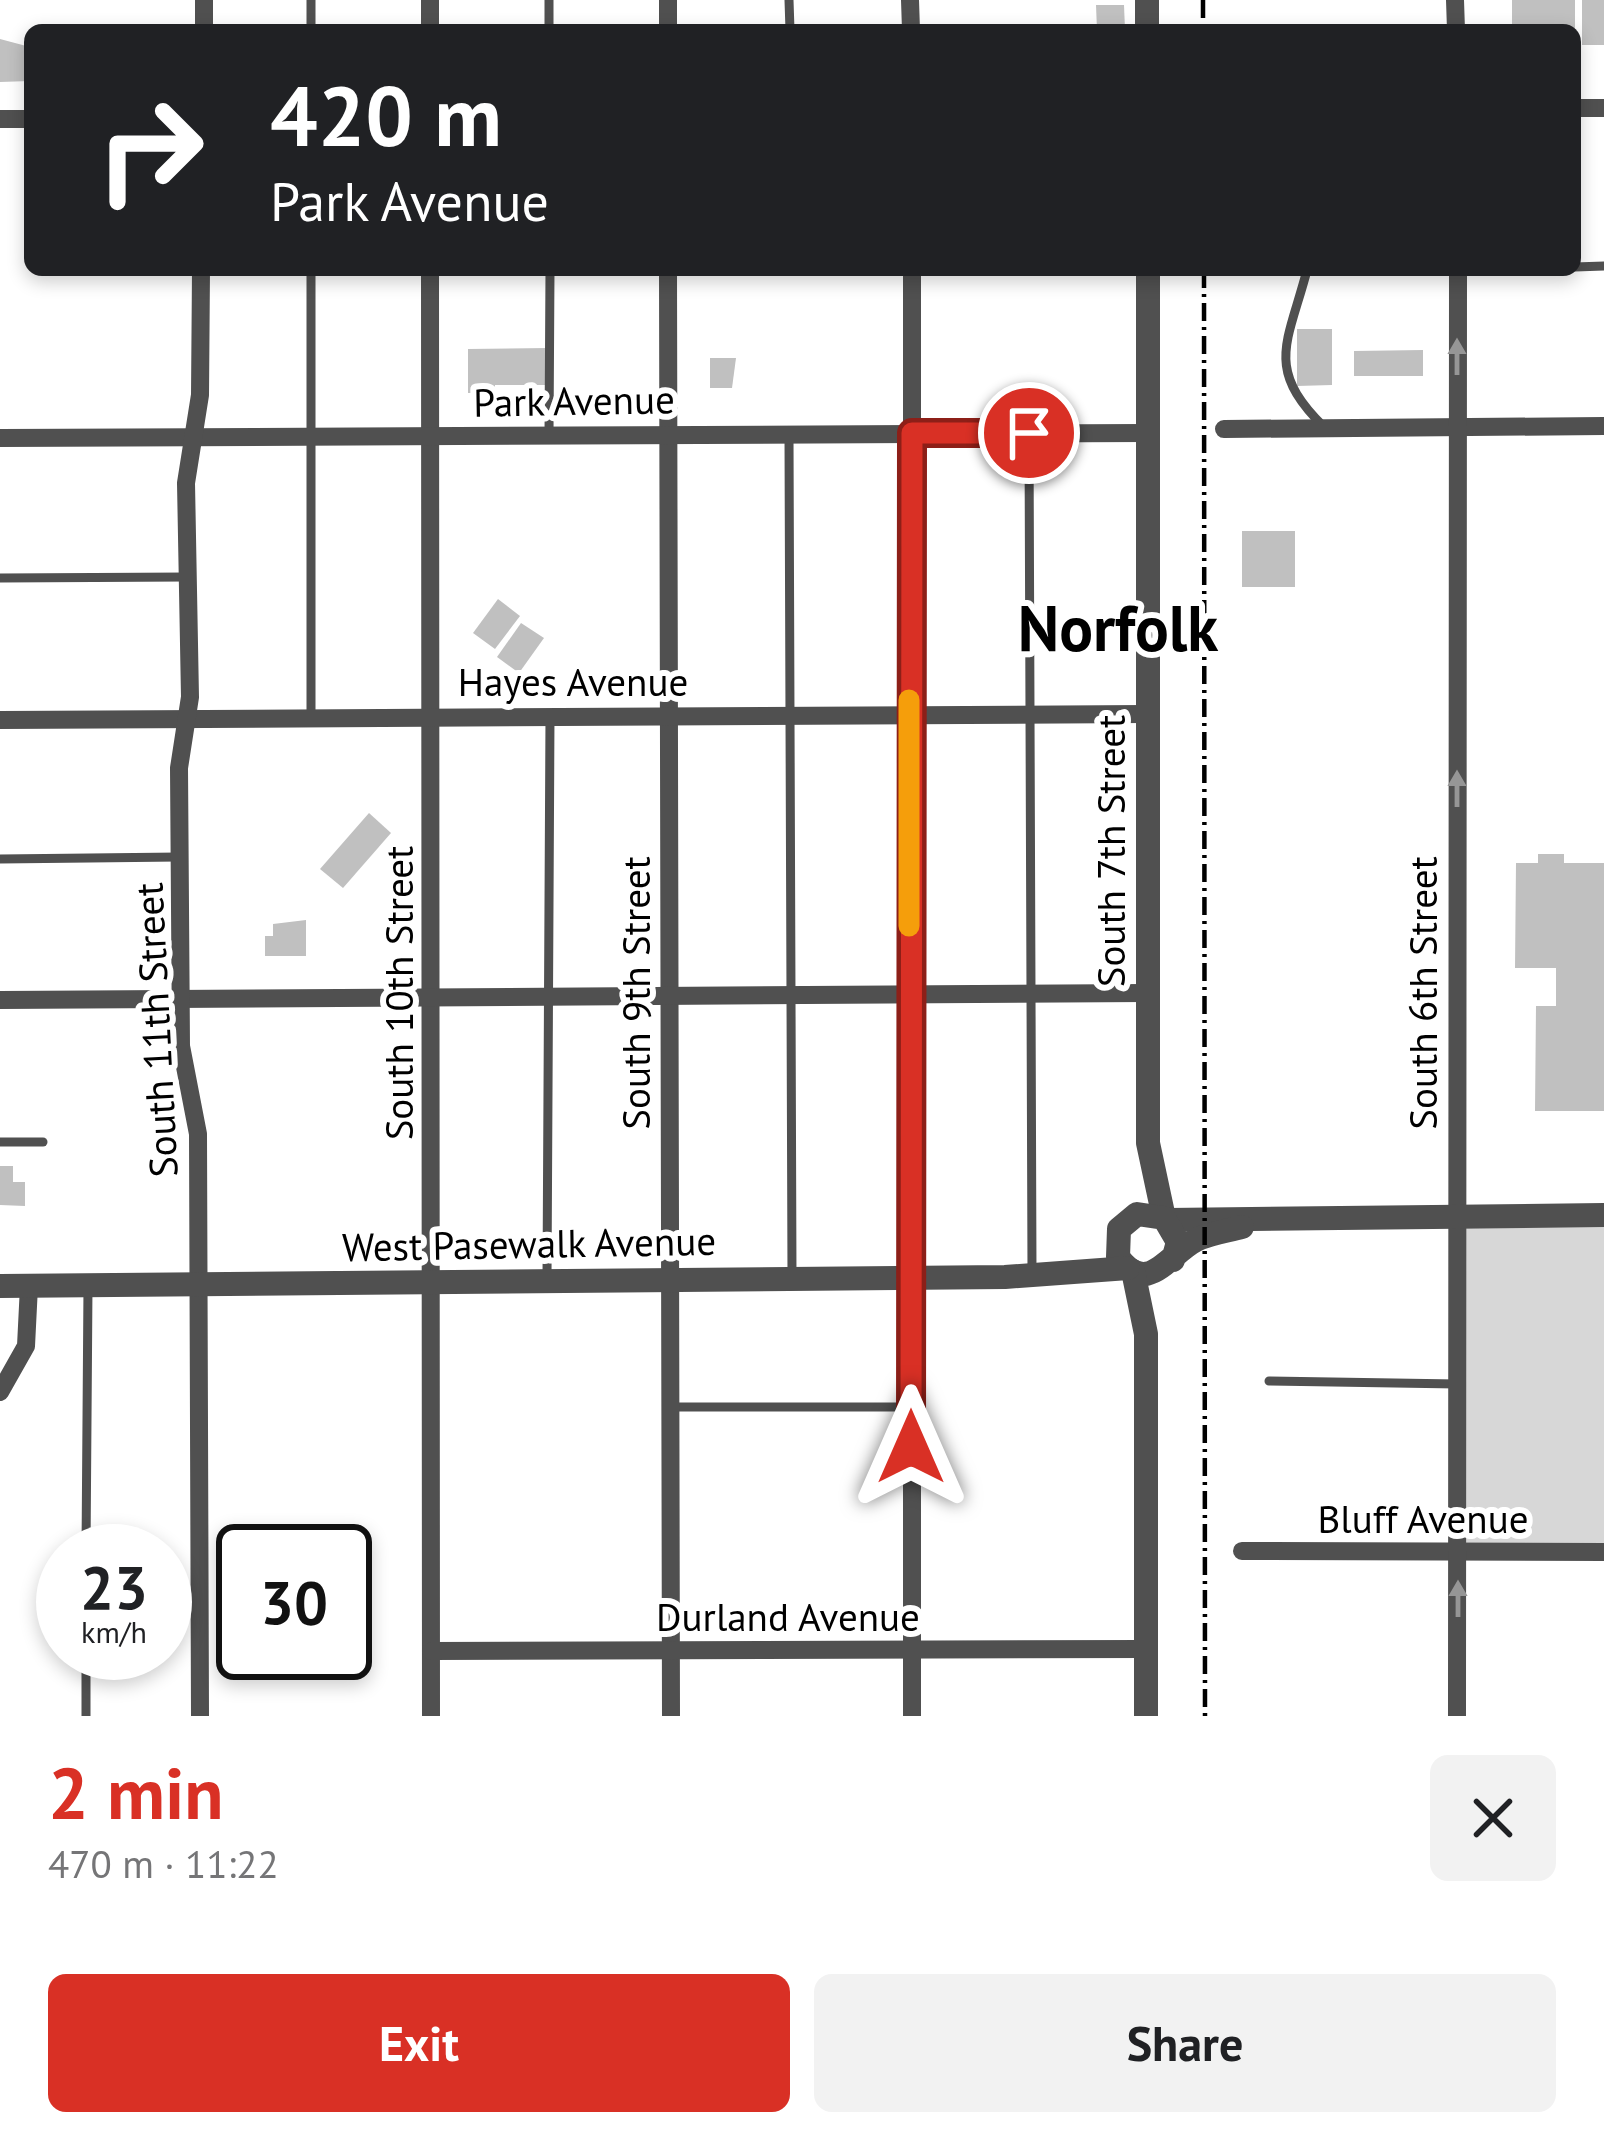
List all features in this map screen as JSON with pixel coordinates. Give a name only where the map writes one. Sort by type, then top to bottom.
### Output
[{"type":"street","name":"South 11th Street","points":[[200,1716],[198,1134],[182,1046],[179,768],[187,719],[187,483],[195,436],[201,276]]},
{"type":"street","name":"South 10th Street","points":[[430,276],[431,1716]]},
{"type":"street","name":"South 9th Street","points":[[668,276],[671,1716]]},
{"type":"street","points":[[912,276],[912,1716]]},
{"type":"street","name":"South 7th Street","points":[[1148,276],[1148,1143],[1166,1219]]},
{"type":"street","name":"South 6th Street","points":[[1457,1716],[1458,276]]},
{"type":"street","points":[[1224,429],[1604,426]]},
{"type":"street","name":"Park Avenue","points":[[0,438],[1148,433]]},
{"type":"street","name":"Hayes Avenue","points":[[0,720],[1147,714]]},
{"type":"street","points":[[0,1000],[1147,993]]},
{"type":"street","name":"South 7th Street","points":[[1122,1227],[1148,1143]]},
{"type":"street","points":[[1256,1222],[1196,1240],[1149,1274],[1130,1269],[1118,1257],[1122,1227],[1147,1212],[1166,1219],[1256,1222],[1604,1215]]},
{"type":"street","points":[[1146,1334],[1178,1242],[1166,1219]]},
{"type":"street","name":"West Pasewalk Avenue","points":[[1058,1270],[1122,1227]]},
{"type":"street","points":[[1130,1269],[1146,1334],[1146,1716]]},
{"type":"street","name":"West Pasewalk Avenue","points":[[0,1286],[912,1276],[1130,1269]]},
{"type":"street","points":[[0,1392],[26,1346],[28,1286]]},
{"type":"street","name":"Bluff Avenue","points":[[1242,1551],[1604,1552]]},
{"type":"street","name":"Durland Avenue","points":[[431,1651],[1145,1649]]},
{"type":"lane","points":[[310,717],[311,276]]},
{"type":"lane","points":[[549,434],[550,276]]},
{"type":"lane","points":[[1305,276],[1282,368],[1297,401],[1326,429]]},
{"type":"lane","points":[[789,433],[792,1277]]},
{"type":"lane","points":[[1029,433],[1032,1274]]},
{"type":"lane","points":[[0,578],[188,577]]},
{"type":"lane","points":[[548,1279],[550,716]]},
{"type":"lane","points":[[0,859],[179,857]]},
{"type":"lane","points":[[0,1142],[43,1142]]},
{"type":"lane","points":[[86,1524],[88,1285]]},
{"type":"lane","points":[[1269,1381],[1457,1384]]},
{"type":"lane","points":[[670,1407],[911,1407]]},
{"type":"lane","points":[[86,1680],[86,1716]]},
{"type":"shaded area","points":[[1604,1215],[1604,1552],[1458,1553],[1456,1218]]},
{"type":"building","points":[[1512,0],[1575,0],[1575,24],[1512,24]]},
{"type":"building","points":[[1582,0],[1604,0],[1604,45],[1582,45]]},
{"type":"building","points":[[1096,5],[1124,5],[1125,24],[1097,24]]},
{"type":"building","points":[[0,39],[24,45],[24,81],[0,82]]},
{"type":"building","points":[[1297,329],[1332,329],[1332,385],[1297,386]]},
{"type":"building","points":[[548,348],[548,385],[495,385],[495,393],[468,393],[468,349]]},
{"type":"building","points":[[1423,350],[1423,376],[1354,376],[1354,351]]},
{"type":"building","points":[[710,358],[736,358],[732,388],[710,388]]},
{"type":"building","points":[[1242,531],[1295,531],[1295,587],[1242,587]]},
{"type":"building","points":[[498,599],[520,616],[495,649],[473,633]]},
{"type":"building","points":[[521,623],[544,638],[519,673],[497,657]]},
{"type":"building","points":[[369,813],[391,833],[343,888],[320,869]]},
{"type":"building","points":[[1538,854],[1564,854],[1564,863],[1604,863],[1604,1111],[1535,1111],[1536,1006],[1556,1006],[1556,968],[1515,968],[1516,863],[1538,863]]},
{"type":"building","points":[[306,920],[306,956],[265,956],[265,936],[273,936],[273,924]]},
{"type":"building","points":[[0,1166],[13,1166],[13,1182],[25,1182],[25,1206],[0,1205]]},
{"type":"railway","points":[[1203,0],[1203,24]]},
{"type":"railway","points":[[1204,276],[1205,1716]]},
{"type":"slow traffic","points":[[909,700],[909,926]]},
{"type":"district","name":"Norfolk","points":[[1118,629]]},
{"type":"route","points":[[911,1447],[912,433],[1029,433]]}]
